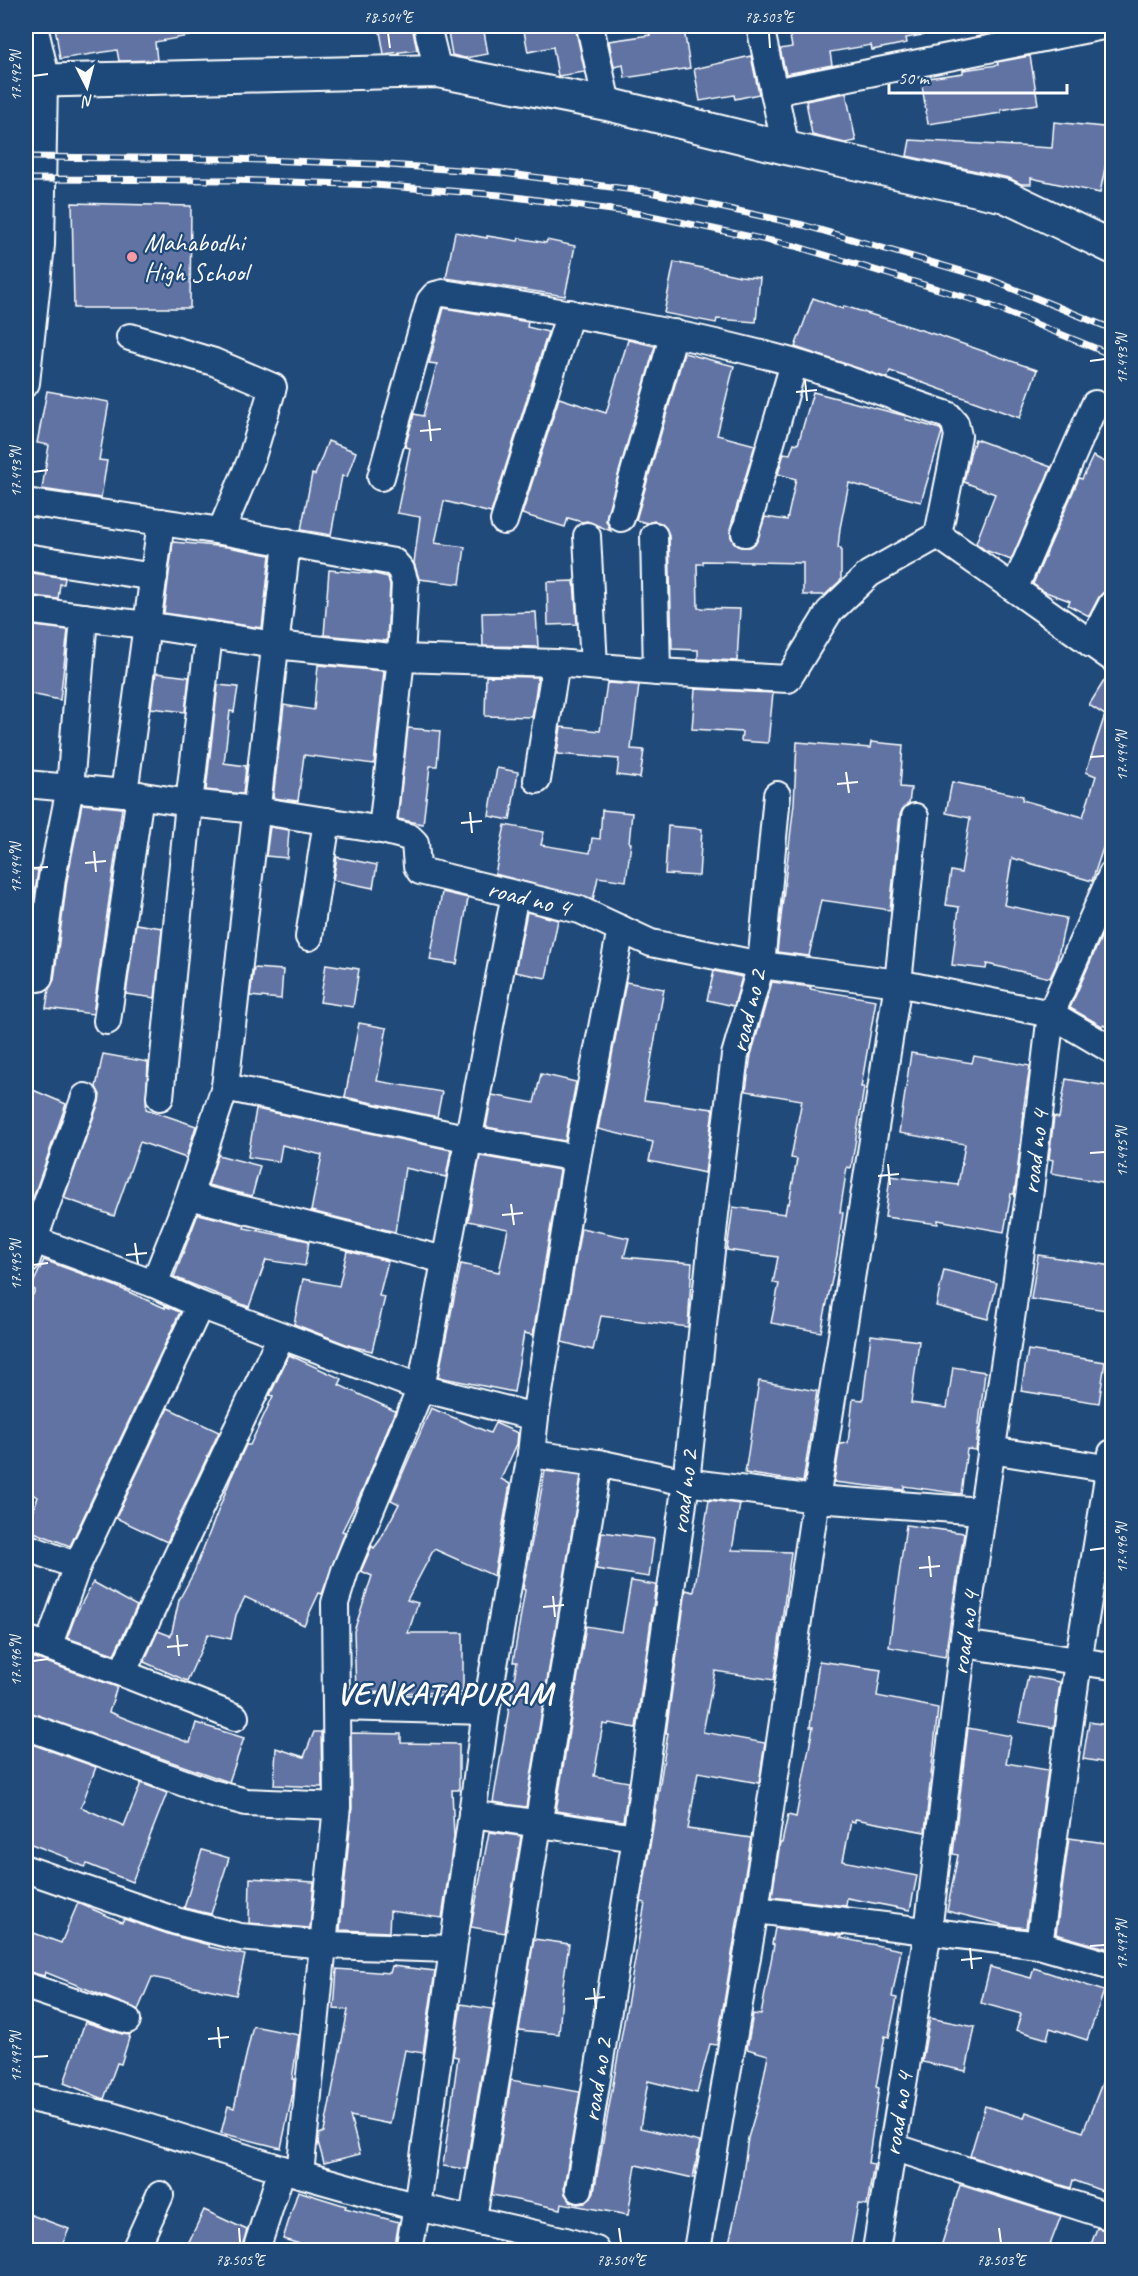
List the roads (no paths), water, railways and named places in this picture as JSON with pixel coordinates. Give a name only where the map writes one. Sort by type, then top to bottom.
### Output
[{"type":"street","points":[[26,382],[27,354],[41,245],[31,26]]},
{"type":"street","points":[[427,26],[438,71]]},
{"type":"street","points":[[590,26],[607,104]]},
{"type":"street","points":[[760,26],[786,148]]},
{"type":"street","points":[[774,92],[1103,26]]},
{"type":"street","points":[[35,81],[438,71],[607,104],[786,148],[1005,196],[1113,247]]},
{"type":"street","points":[[26,610],[146,625],[275,645],[401,658],[556,663],[657,672],[788,679],[829,612],[869,574],[938,535],[958,436],[955,423],[948,416],[794,363],[674,333],[570,313],[443,293],[435,295],[430,301],[381,477]]},
{"type":"street","points":[[504,521],[570,313]]},
{"type":"street","points":[[621,518],[674,333]]},
{"type":"street","points":[[130,337],[214,362],[273,387],[251,460],[221,531]]},
{"type":"street","points":[[745,534],[794,363]]},
{"type":"street","points":[[1015,588],[1095,404]]},
{"type":"street","points":[[26,502],[221,531],[394,562],[402,570],[405,583],[401,658],[382,830]]},
{"type":"street","points":[[107,1021],[132,794],[146,625],[161,522]]},
{"type":"street","points":[[938,535],[1113,658]]},
{"type":"street","points":[[587,536],[594,666]]},
{"type":"street","points":[[654,536],[657,672]]},
{"type":"street","points":[[154,1284],[189,1196],[225,1087],[287,542]]},
{"type":"street","points":[[26,557],[153,577]]},
{"type":"street","points":[[1091,644],[1113,604]]},
{"type":"street","points":[[39,978],[52,878],[70,788],[84,617]]},
{"type":"street","points":[[160,1097],[189,803],[209,635]]},
{"type":"street","points":[[537,780],[556,663]]},
{"type":"street","name":"road no 4","points":[[26,784],[132,794],[256,810],[382,830],[409,837],[415,843],[417,866],[420,871],[580,910],[651,943],[760,965],[898,983],[1051,1014],[1113,1050]]},
{"type":"street","name":"road no 2","points":[[579,2189],[636,1838],[686,1482],[735,1055],[760,965],[777,795]]},
{"type":"street","points":[[697,2250],[755,1910],[816,1499],[898,983],[915,817]]},
{"type":"street","points":[[309,937],[327,821]]},
{"type":"street","name":"road no 4","points":[[876,2250],[928,1931],[963,1644],[1030,1190],[1051,1014],[1113,874]]},
{"type":"street","points":[[256,2250],[291,2172],[325,1945],[338,1806],[335,1603],[345,1571],[421,1388],[515,894]]},
{"type":"street","points":[[409,2250],[417,2207],[486,1711],[531,1454],[577,1158],[621,929]]},
{"type":"street","points":[[225,1087],[470,1139],[577,1158]]},
{"type":"street","points":[[85,1097],[28,1246],[154,1284],[200,1305],[421,1388],[535,1417]]},
{"type":"street","points":[[189,1196],[445,1260]]},
{"type":"street","points":[[200,1305],[77,1566],[37,1643],[235,1717]]},
{"type":"street","points":[[122,1673],[281,1336]]},
{"type":"street","points":[[991,1450],[1112,1464],[1078,1662],[1039,1945]]},
{"type":"street","points":[[531,1454],[598,1463],[686,1482],[816,1499],[982,1511]]},
{"type":"street","points":[[473,2218],[598,1463]]},
{"type":"street","points":[[26,1546],[77,1566]]},
{"type":"street","points":[[963,1644],[1113,1666]]},
{"type":"street","points":[[338,1707],[486,1711]]},
{"type":"street","points":[[26,1726],[246,1802],[338,1806]]},
{"type":"street","points":[[472,1814],[636,1838]]},
{"type":"street","points":[[26,1869],[176,1921],[240,1937],[325,1945],[452,1948]]},
{"type":"street","points":[[755,1910],[1039,1945],[1113,1966]]},
{"type":"street","points":[[26,1986],[127,2020]]},
{"type":"street","points":[[26,2097],[111,2116],[291,2172],[417,2207],[473,2218],[566,2241],[591,2250]]},
{"type":"street","points":[[893,2147],[1113,2217]]},
{"type":"street","points":[[135,2250],[160,2195]]},
{"type":"railway","points":[[26,157],[232,159],[375,164],[502,173],[650,192],[803,225],[989,279],[1112,329]]},
{"type":"railway","points":[[26,179],[232,180],[375,185],[500,195],[642,214],[795,246],[981,302],[1112,355]]},
{"type":"place","name":"Mahabodhi High School","points":[[132,257]]},
{"type":"district","name":"VENKATAPURAM","points":[[445,1693]]}]
